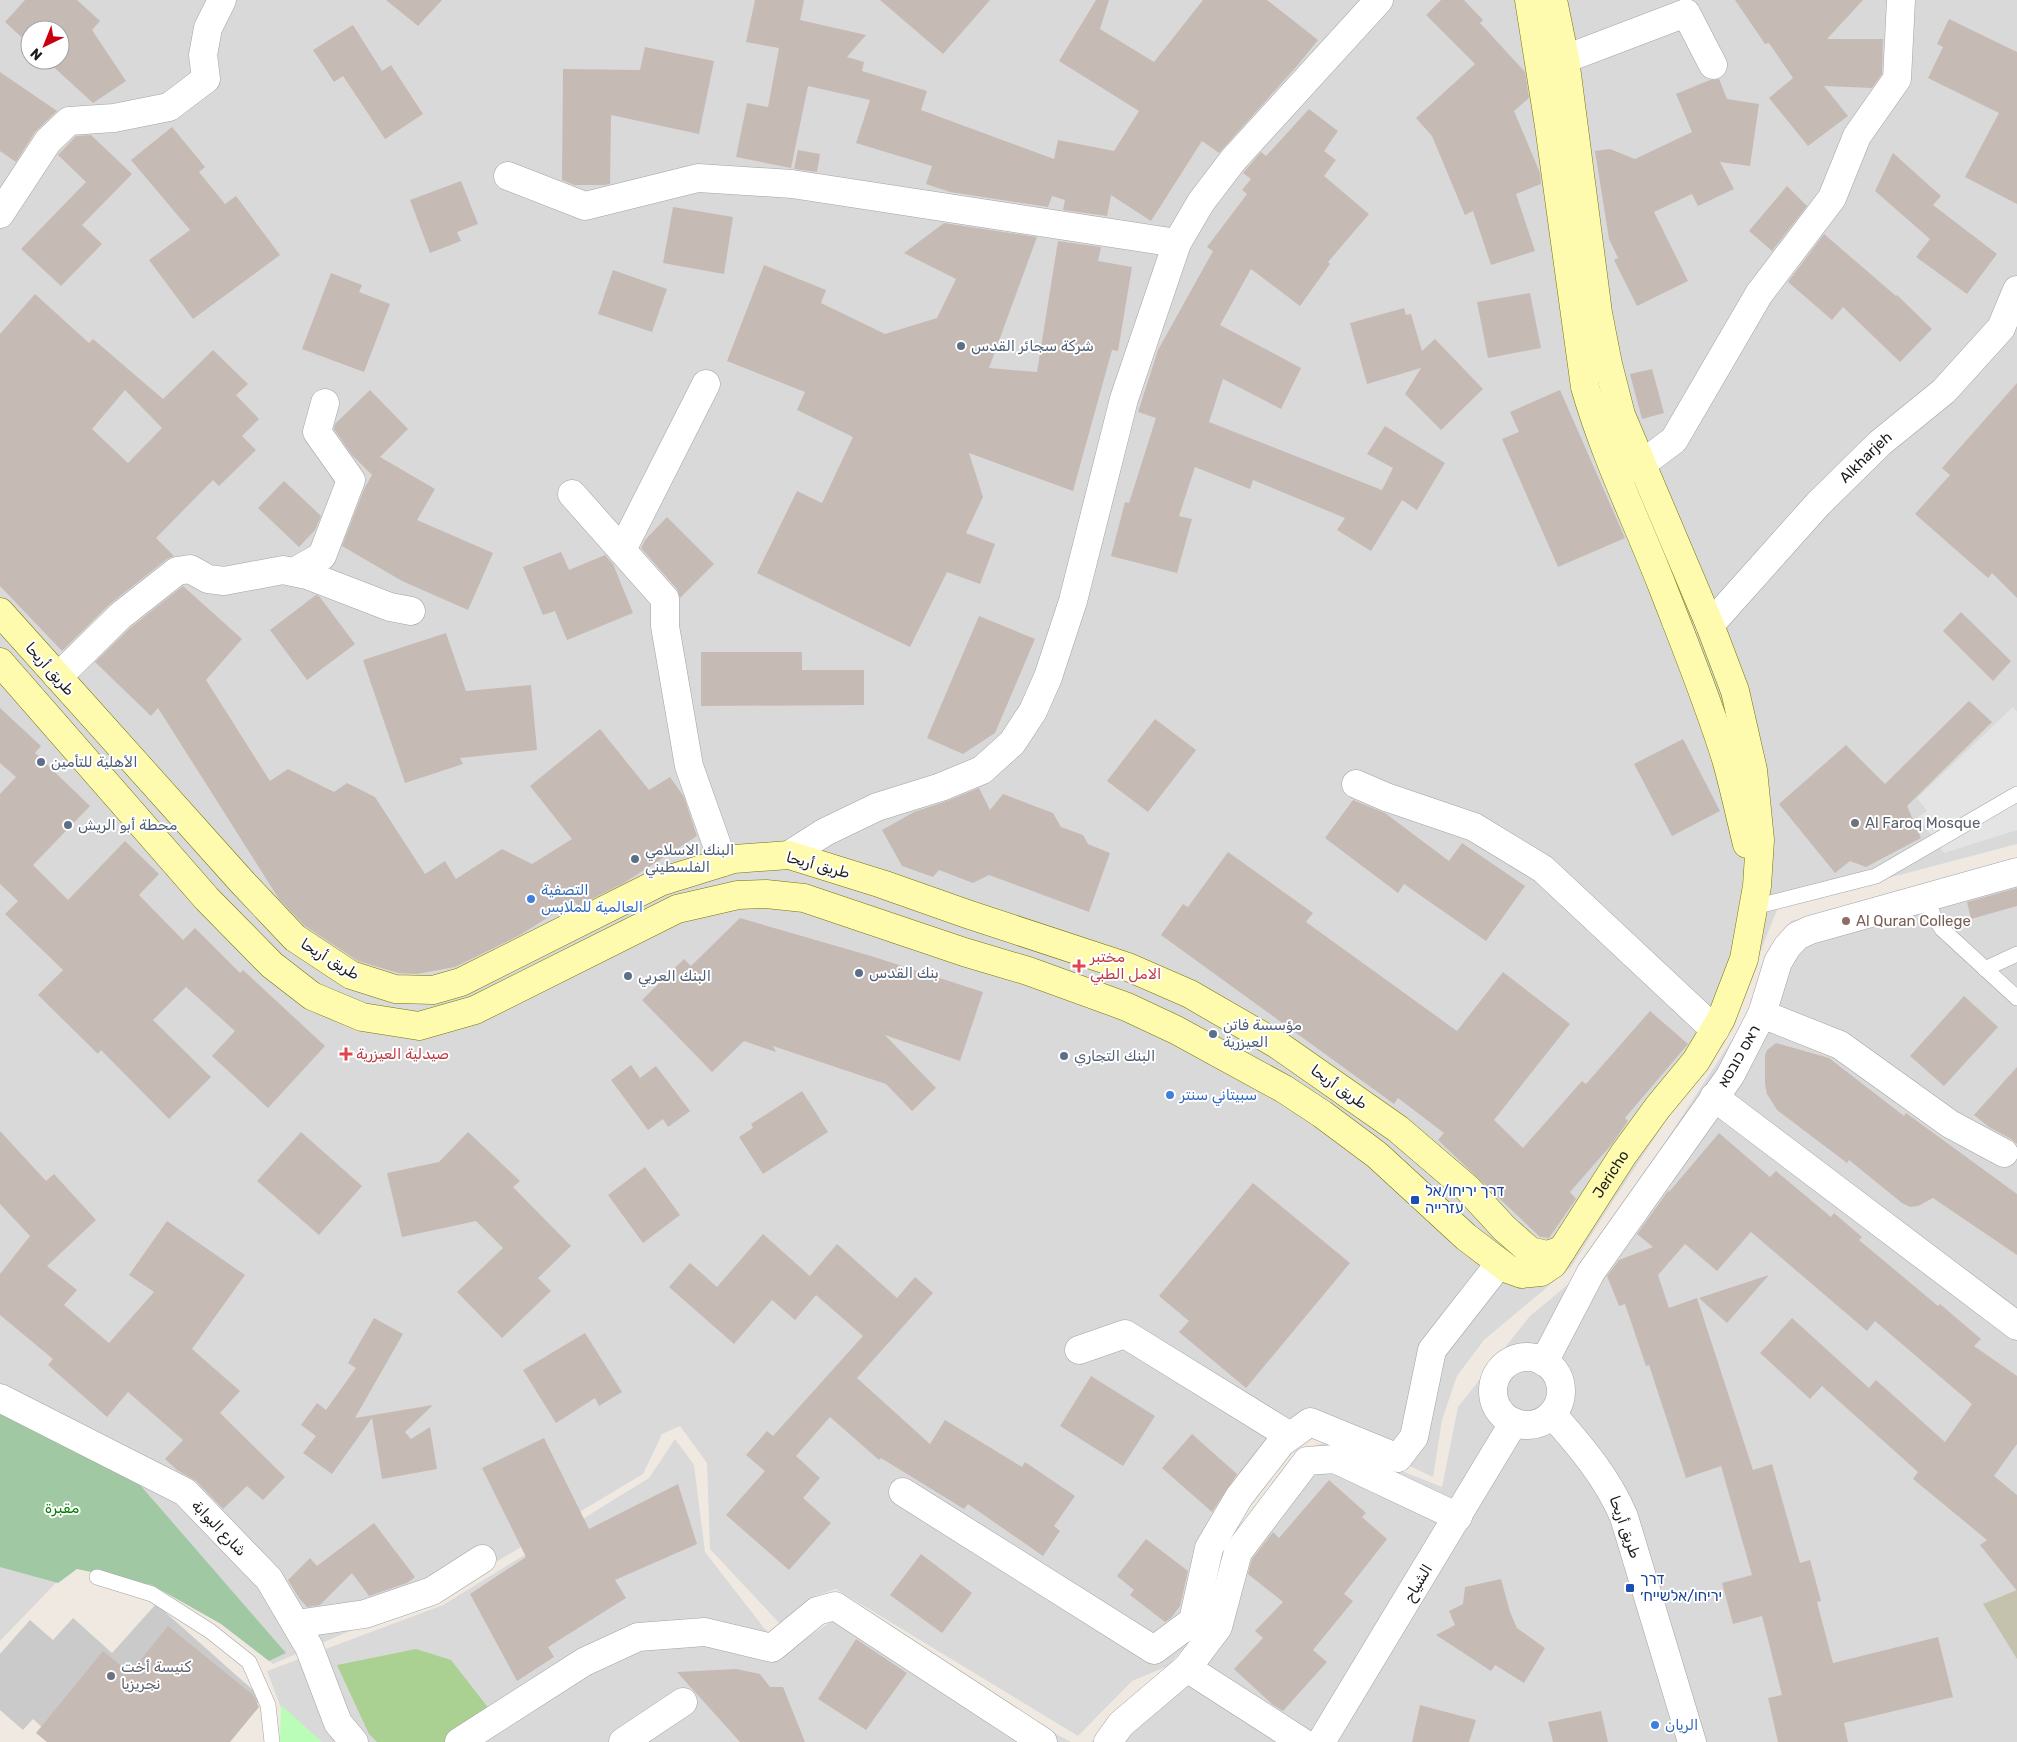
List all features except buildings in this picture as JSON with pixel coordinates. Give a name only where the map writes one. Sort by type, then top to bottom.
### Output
[{"type":"main road","points":[[1529,0],[1549,126],[1585,387],[1594,418],[1663,587],[1726,760],[1756,897]]},
{"type":"main road","name":"Jericho","points":[[1377,1154],[1466,1237],[1500,1263],[1522,1274],[1541,1272],[1553,1264],[1623,1155],[1658,1107],[1696,1061],[1715,1030],[1744,959],[1756,897],[1760,840],[1753,770],[1735,691],[1710,625],[1622,415],[1608,364],[1598,313],[1565,59],[1553,0]]},
{"type":"main road","name":"طريق أريحا","points":[[0,612],[243,883],[295,938],[351,975],[395,989],[433,990],[461,982],[660,882],[734,859],[789,855],[852,874],[1128,967],[1190,994],[1278,1045],[1398,1128],[1468,1189],[1504,1228],[1530,1251],[1547,1255],[1562,1250]]},
{"type":"main road","points":[[0,662],[207,899],[272,965],[312,996],[362,1017],[419,1026],[475,1010],[677,909],[738,896],[766,894],[804,898],[964,952],[1028,971],[1135,1011],[1176,1030],[1284,1089],[1377,1154],[1398,1128]]},
{"type":"main road","points":[[843,910],[852,874]]},
{"type":"street","points":[[0,214],[48,141],[69,121],[114,118],[169,107],[206,79],[203,55],[208,28],[222,0]]},
{"type":"street","points":[[789,855],[825,832],[877,807],[941,787],[982,770],[1012,743],[1033,711],[1048,677],[1073,601],[1124,399],[1177,243],[1201,202],[1233,160],[1379,0]]},
{"type":"street","points":[[1615,473],[1642,464],[1674,440],[1759,294],[1832,198],[1857,136],[1896,78],[1901,0]]},
{"type":"street","points":[[1565,59],[1686,13],[1713,65]]},
{"type":"street","points":[[508,176],[585,206],[698,178],[717,179],[792,184],[1177,243]]},
{"type":"street","name":"Alkharjeh","points":[[1710,625],[1818,504],[1880,443],[1944,391],[2001,328],[2017,290]]},
{"type":"street","points":[[622,550],[706,384]]},
{"type":"street","points":[[294,572],[322,556],[351,480],[317,432],[325,403]]},
{"type":"street","points":[[572,494],[665,600],[664,626],[689,766],[723,862]]},
{"type":"street","points":[[58,678],[120,616],[177,571],[190,569],[208,579],[224,581],[283,570],[307,575],[390,607],[411,611]]},
{"type":"street","points":[[1356,784],[1386,797],[1474,826],[1543,869],[1715,1030]]},
{"type":"street","name":"ראס כובסא","points":[[1544,1362],[1591,1272],[1730,1076],[1762,1014],[1778,962],[1787,947],[1797,936],[1810,930],[2017,872]]},
{"type":"street","points":[[1762,1014],[1840,1045],[1950,1124],[2004,1153]]},
{"type":"street","points":[[1714,1097],[2017,1326]]},
{"type":"street","points":[[903,1492],[1154,1650],[1193,1621],[1208,1548],[1239,1497],[1281,1443],[1310,1422],[1398,1458],[1414,1437],[1432,1350],[1500,1263]]},
{"type":"street","points":[[1080,1350],[1125,1334],[1290,1436]]},
{"type":"street","points":[[1525,1357],[1544,1362],[1552,1368],[1558,1377],[1560,1397],[1558,1406],[1552,1414],[1544,1421],[1524,1425],[1514,1422],[1499,1409],[1494,1400],[1493,1390],[1495,1380],[1506,1364],[1525,1357]]},
{"type":"street","name":"شارع البوابة","points":[[0,1398],[185,1492],[268,1579],[309,1648],[338,1723],[354,1742]]},
{"type":"street","name":"طريق أريحا","points":[[1552,1414],[1599,1470],[1614,1493],[1624,1517],[1692,1742]]},
{"type":"street","name":"الشياح","points":[[1321,1742],[1514,1422]]},
{"type":"street","points":[[1108,1742],[1121,1724],[1187,1668],[1218,1627],[1238,1552],[1307,1461],[1335,1459],[1458,1517]]},
{"type":"street","points":[[296,1624],[365,1614],[432,1591],[482,1559]]},
{"type":"street","points":[[459,1742],[584,1662],[638,1637],[705,1632],[772,1648],[817,1610],[834,1606],[1043,1742]]},
{"type":"street","points":[[1187,1668],[1302,1742]]},
{"type":"street","points":[[623,1742],[683,1702]]},
{"type":"lane","points":[[1756,897],[1876,876],[2017,794]]},
{"type":"lane","points":[[1926,898],[1934,917],[1942,929],[2017,998]]},
{"type":"lane","points":[[1985,969],[2017,954]]},
{"type":"lane","points":[[97,1577],[152,1594],[210,1631],[249,1662],[268,1705],[272,1742]]},
{"type":"shaded area","points":[[0,0],[2017,0],[2017,844],[1778,907],[1735,1016],[1571,1267],[1484,1340],[1457,1376],[1442,1420],[1433,1477],[1331,1429],[1299,1440],[1230,1520],[1201,1628],[1168,1666],[1132,1681],[1078,1736],[836,1589],[815,1596],[783,1627],[710,1549],[707,1463],[680,1426],[662,1434],[643,1474],[459,1584],[273,1664],[152,1567],[77,1561],[0,1641]]},
{"type":"shaded area","points":[[2013,707],[2017,712],[2017,830],[1944,853],[1918,817],[1927,811],[1917,798]]},
{"type":"shaded area","points":[[2017,867],[2017,1742],[1091,1742],[1196,1649],[1304,1448],[1329,1442],[1442,1487],[1458,1407],[1530,1316],[1577,1277],[1743,1023],[1791,921]]},
{"type":"shaded area","points":[[675,1439],[694,1465],[705,1552],[764,1628],[789,1650],[835,1619],[1071,1742],[294,1742],[267,1671],[443,1605],[649,1478]]},
{"type":"shaded area","points":[[2017,1590],[2017,1659],[1983,1604]]},
{"type":"shaded area","points":[[156,1604],[262,1698],[223,1742],[58,1742],[33,1719],[23,1730],[0,1710],[0,1654],[30,1620],[53,1640],[73,1618],[112,1653]]},
{"type":"green space","name":"مقبرة","points":[[0,1414],[81,1447],[134,1478],[286,1653],[269,1661],[221,1624],[152,1585],[77,1569],[58,1583],[0,1567]]},
{"type":"green space","points":[[416,1649],[451,1660],[490,1710],[457,1742],[377,1742],[369,1734],[337,1665]]},
{"type":"green space","points":[[281,1705],[322,1742],[280,1742]]},
{"type":"place","name":"شركة سجائر القدس","points":[[961,346]]},
{"type":"place","name":"الأهلية للتأمين","points":[[41,762]]},
{"type":"place","name":"Al Faroq Mosque","points":[[1855,823]]},
{"type":"place","name":"محطة أبو الريش","points":[[68,825]]},
{"type":"place","name":"البنك الاسلامي الفلسطيني","points":[[635,859]]},
{"type":"place","name":"التصفية العالمية للملابس","points":[[531,899]]},
{"type":"place","name":"Al Quran College","points":[[1846,921]]},
{"type":"place","name":"مختبر الامل الطبي","points":[[1079,966]]},
{"type":"place","name":"بنك القدس","points":[[859,973]]},
{"type":"place","name":"البنك العربي","points":[[628,976]]},
{"type":"place","name":"مؤسسة فاتن العيزرية","points":[[1213,1034]]},
{"type":"place","name":"صيدلية العيزرية","points":[[346,1054]]},
{"type":"place","name":"البنك التجاري","points":[[1064,1056]]},
{"type":"place","name":"سبيتاني سنتر","points":[[1170,1095]]},
{"type":"place","name":"דרך יריחו/אל עזרייה","points":[[1415,1200]]},
{"type":"place","name":"דרך יריחו/אלשייח׳","points":[[1630,1588]]},
{"type":"place","name":"كنيسة أخت نجريزيا","points":[[111,1676]]},
{"type":"place","name":"الريان","points":[[1655,1725]]}]
